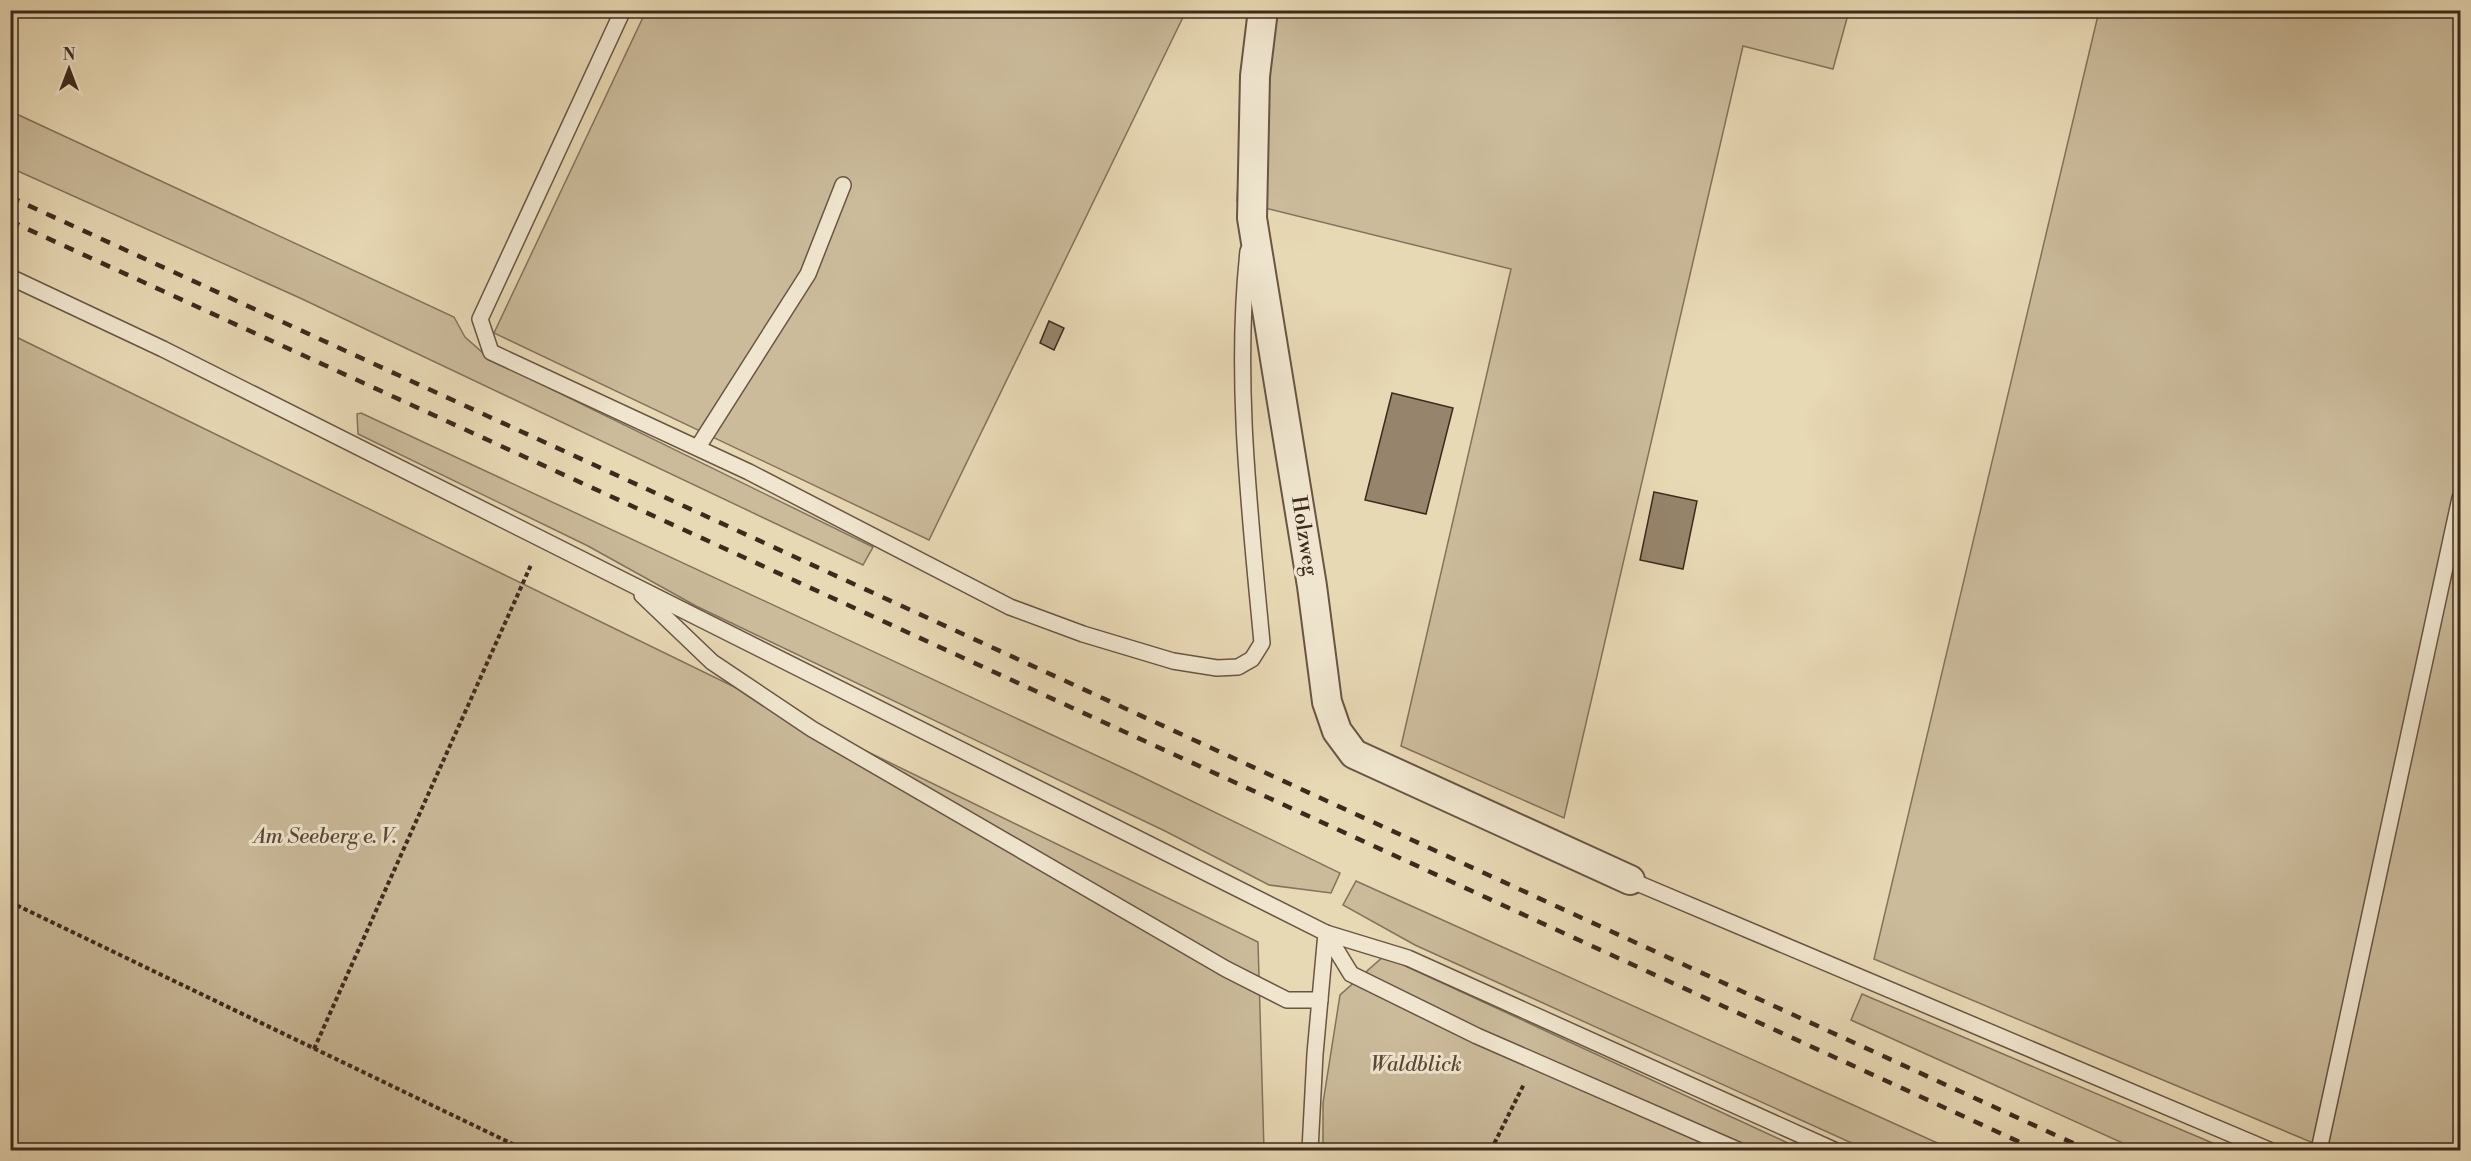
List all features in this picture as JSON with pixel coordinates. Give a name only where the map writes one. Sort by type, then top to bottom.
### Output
[{"type":"street","name":"Holzweg","points":[[1263,10],[1255,76],[1252,218],[1312,586],[1327,702],[1337,731],[1354,754],[1630,880]]},
{"type":"lane","points":[[623,10],[480,319],[491,352],[698,447],[1010,607],[1083,634],[1173,661],[1217,668],[1238,667],[1252,659],[1262,643],[1245,461],[1243,299],[1252,218]]},
{"type":"lane","points":[[698,447],[808,274],[843,185]]},
{"type":"lane","points":[[10,277],[163,349],[1326,933],[1408,958],[1834,1150]]},
{"type":"lane","points":[[2319,1150],[2460,498]]},
{"type":"lane","points":[[629,583],[712,662],[812,729],[1226,969],[1287,1000],[1320,1000]]},
{"type":"lane","points":[[1630,880],[2269,1150]]},
{"type":"lane","points":[[1310,1150],[1326,933]]},
{"type":"lane","points":[[1326,933],[1351,974],[1477,1036],[1738,1150]]},
{"type":"path","points":[[314,1049],[543,539]]},
{"type":"path","points":[[10,902],[525,1150]]},
{"type":"path","points":[[1491,1150],[1535,1062]]},
{"type":"green space","points":[[646,11],[1186,11],[929,540],[494,333]]},
{"type":"green space","points":[[1249,11],[1849,11],[1833,69],[1743,46],[1564,818],[1401,746],[1511,269],[1237,201]]},
{"type":"green space","points":[[2099,11],[2460,11],[2460,1150],[2330,1150],[1874,959]]},
{"type":"green space","points":[[10,111],[454,317],[465,337],[490,359],[873,547],[863,565],[300,298],[11,168]]},
{"type":"green space","name":"Am Seeberg e. V.","points":[[10,334],[1258,942],[1264,1150],[11,1150]]},
{"type":"green space","points":[[361,413],[1136,774],[1340,873],[1331,893],[1269,885],[1167,832],[696,606],[588,546],[358,434],[357,414]]},
{"type":"green space","points":[[1356,881],[1953,1150],[1867,1150],[1415,945],[1343,905]]},
{"type":"green space","name":"Waldblick","points":[[1384,956],[1803,1150],[1323,1150],[1323,1103],[1340,995]]},
{"type":"green space","points":[[1862,994],[2229,1150],[2138,1150],[1851,1020]]},
{"type":"building","points":[[1049,321],[1064,328],[1054,350],[1040,343]]},
{"type":"building","points":[[1392,393],[1453,408],[1426,514],[1365,500]]},
{"type":"building","points":[[1654,492],[1697,501],[1683,569],[1640,560]]},
{"type":"railway","points":[[10,197],[2088,1150]]},
{"type":"railway","points":[[10,221],[2037,1150]]}]
